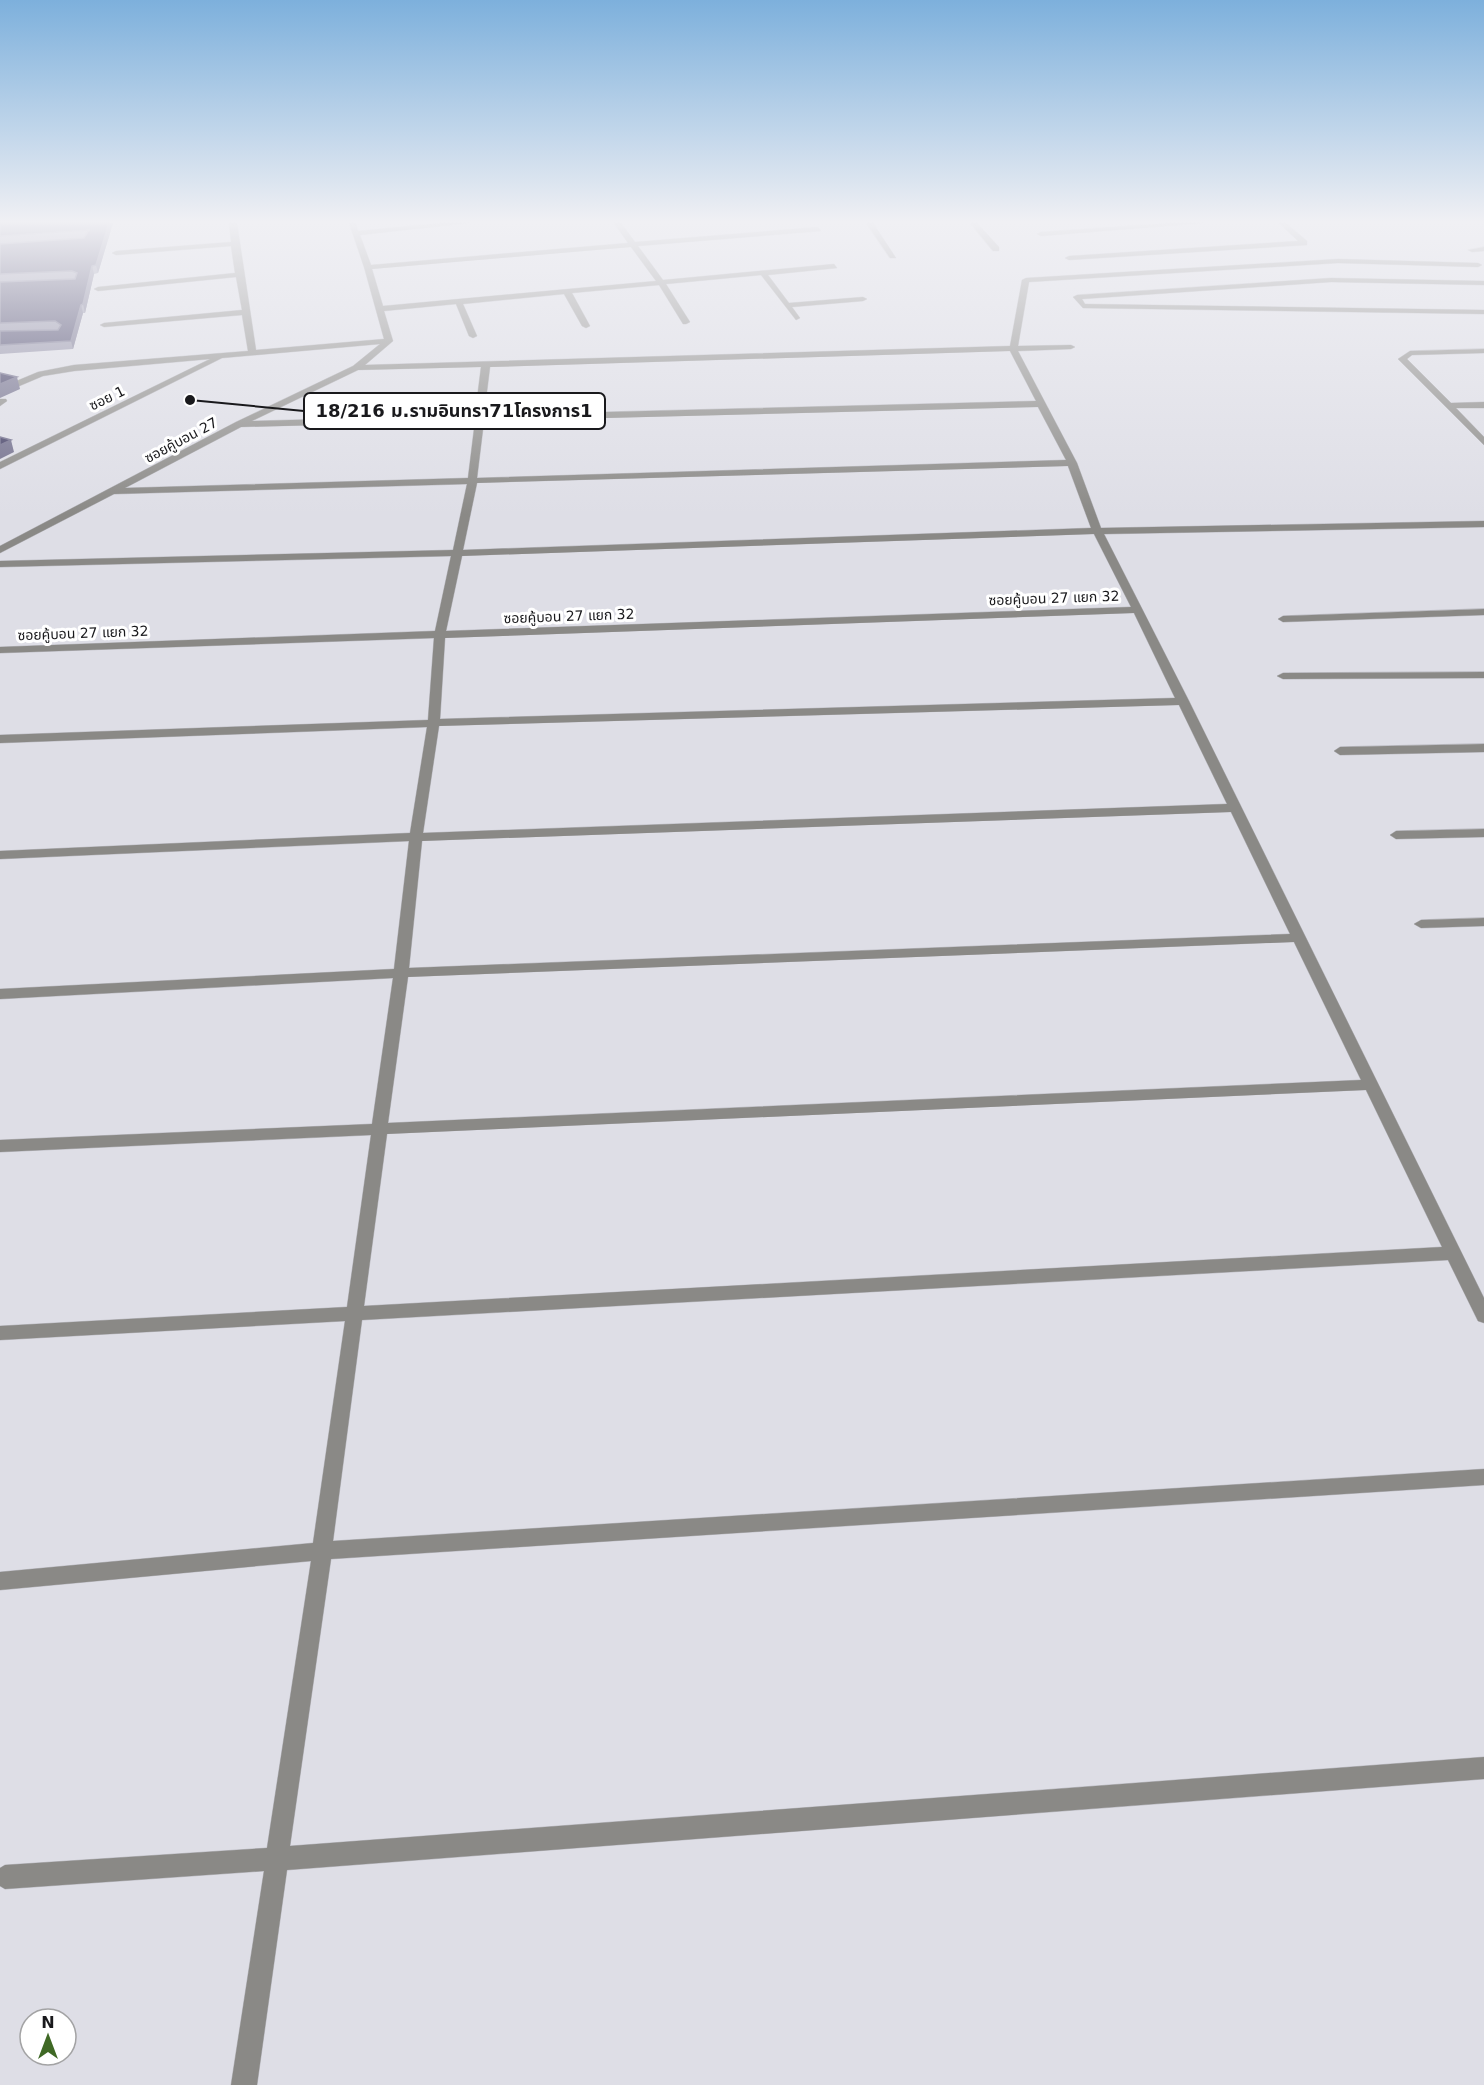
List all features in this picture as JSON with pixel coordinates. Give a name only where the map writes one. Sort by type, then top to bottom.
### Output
[{"type":"street","points":[[104,325],[156,320]]},
{"type":"street","points":[[248,320],[252,352]]},
{"type":"street","points":[[17,384],[58,370],[389,341],[384,320]]},
{"type":"street","points":[[467,320],[474,336]]},
{"type":"street","points":[[582,320],[586,327]]},
{"type":"street","points":[[1018,320],[1012,350],[1072,463],[1097,531],[1183,701],[1484,1316]]},
{"type":"street","name":"ซอยคู้บอน 27","points":[[0,550],[239,424],[356,368],[389,341]]},
{"type":"street","points":[[356,368],[1071,347]]},
{"type":"street","points":[[1484,351],[1410,353],[1402,359],[1451,406],[1484,442]]},
{"type":"street","name":"ซอย 1","points":[[0,465],[225,354]]},
{"type":"street","points":[[244,2085],[355,1315],[401,973],[416,837],[434,723],[440,635],[459,553],[472,482],[486,364]]},
{"type":"street","points":[[239,424],[1041,404]]},
{"type":"street","points":[[1451,406],[1484,405]]},
{"type":"street","points":[[114,491],[1072,463]]},
{"type":"street","points":[[0,564],[459,553],[1097,531],[1484,524]]},
{"type":"street","name":"ซอยคู้บอน 27 แยก 32","points":[[0,651],[1138,610]]},
{"type":"street","points":[[1283,619],[1484,612]]},
{"type":"street","points":[[1283,676],[1484,675]]},
{"type":"street","points":[[0,739],[434,723],[1183,701]]},
{"type":"street","points":[[1340,751],[1484,748]]},
{"type":"street","points":[[0,855],[416,837],[1235,808]]},
{"type":"street","points":[[1396,835],[1484,833]]},
{"type":"street","points":[[1421,924],[1484,922]]},
{"type":"street","points":[[0,994],[401,973],[1297,938]]},
{"type":"street","points":[[0,1146],[1370,1085]]},
{"type":"street","points":[[0,1333],[1453,1253]]},
{"type":"street","points":[[0,1581],[322,1551],[1484,1477]]},
{"type":"street","points":[[5,1877],[276,1859],[1484,1768]]},
{"type":"building","points":[[0,320],[77,320],[71,341],[0,345],[0,331],[58,330],[61,325],[55,321],[0,323]]},
{"type":"building","points":[[0,373],[17,377],[0,384]]},
{"type":"building","points":[[0,437],[11,440],[0,445]]},
{"type":"place","name":"18/216 ม.รามอินทรา71โครงการ1","points":[[190,400]]}]
